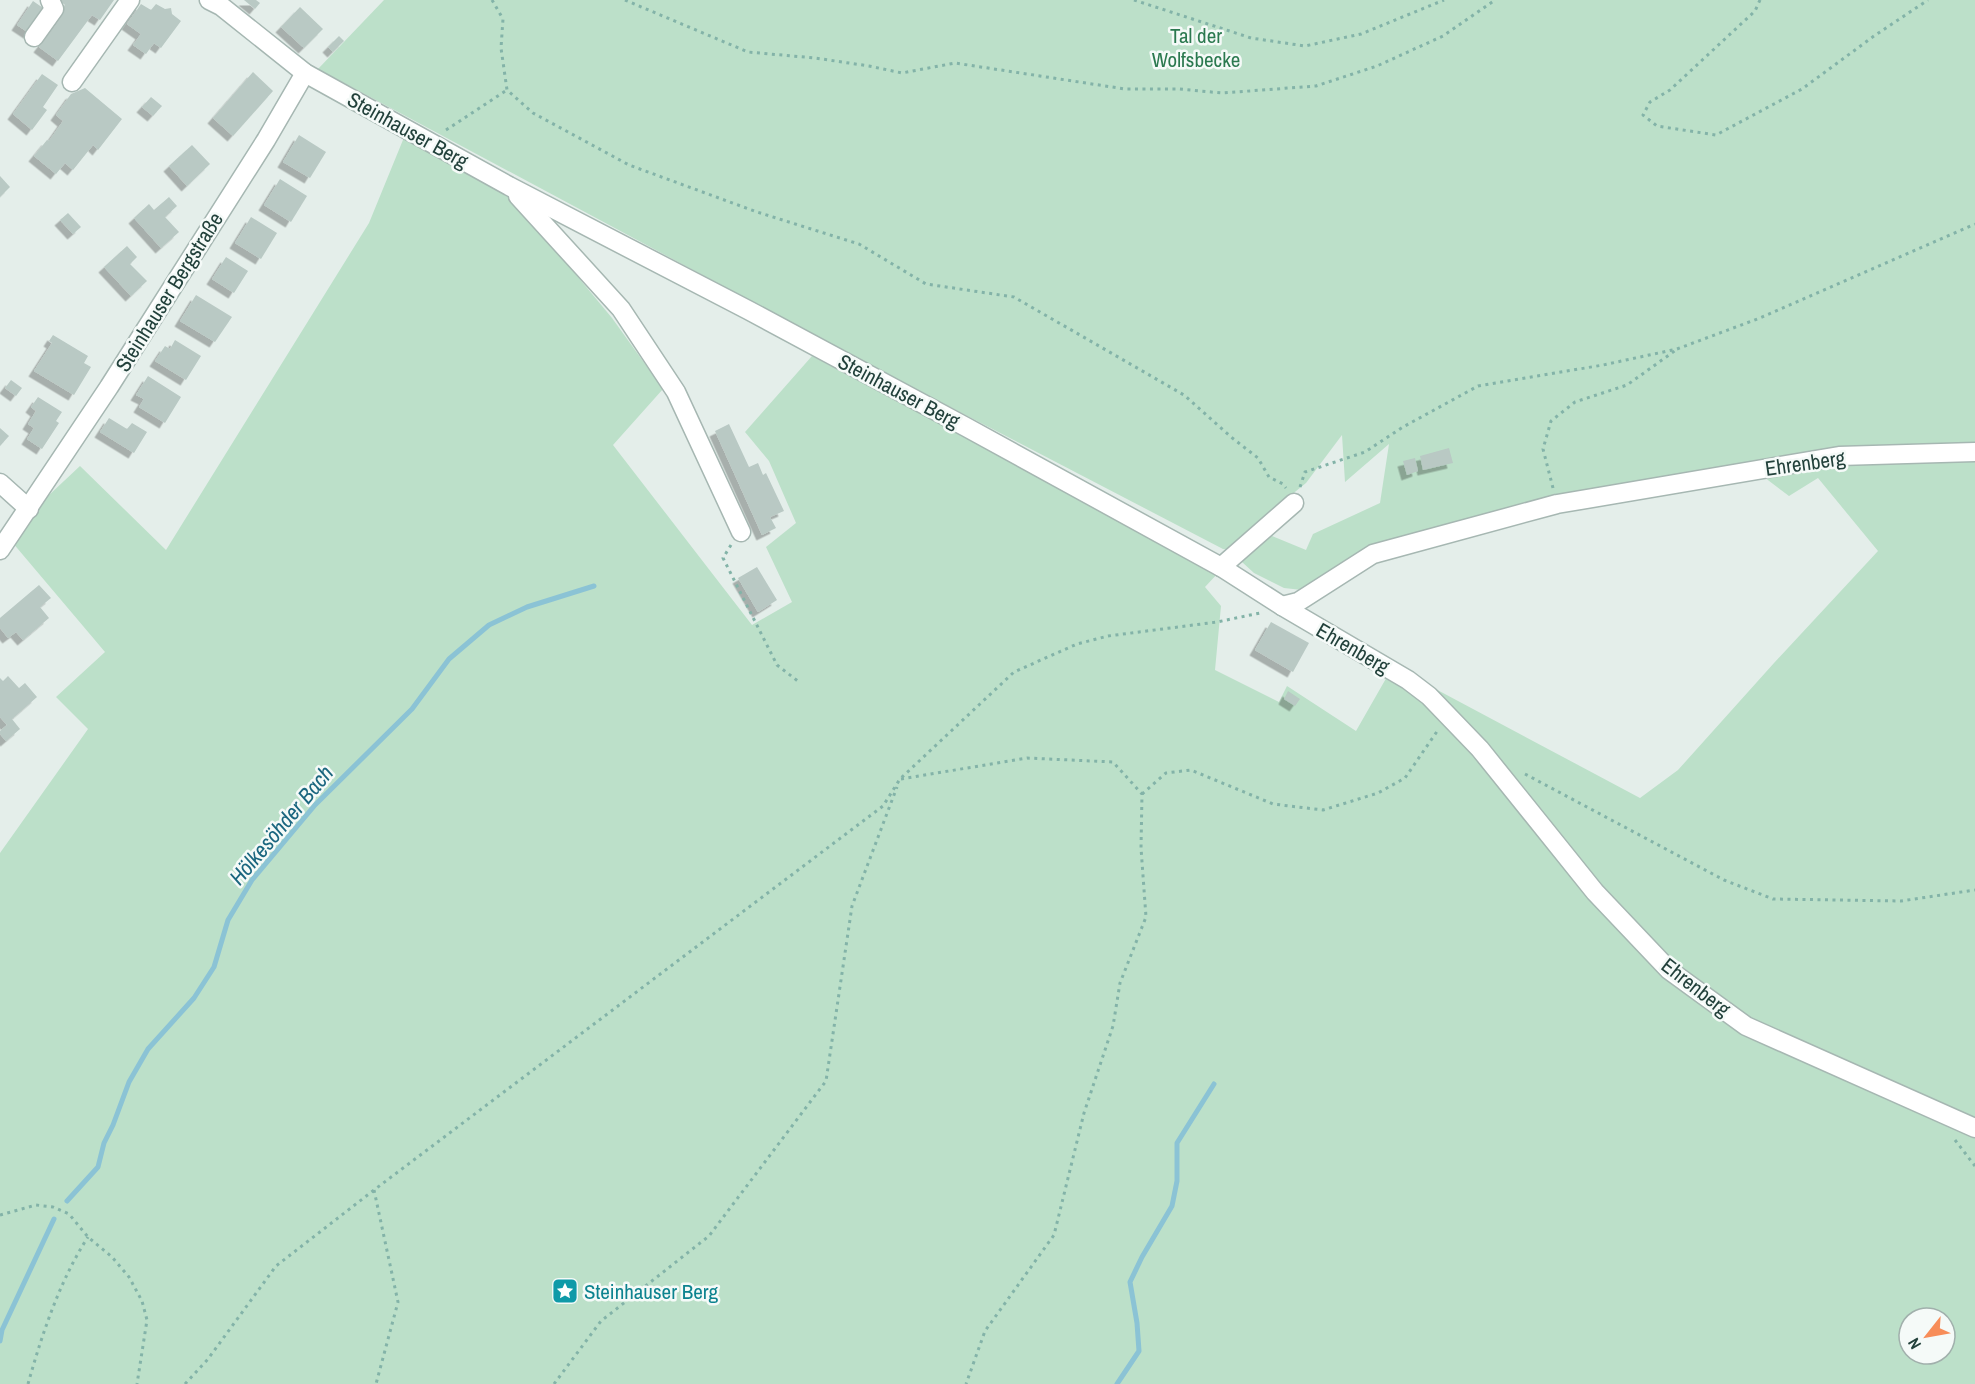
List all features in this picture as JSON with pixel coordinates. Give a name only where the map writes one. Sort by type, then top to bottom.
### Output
[{"type":"street","points":[[34,37],[54,9],[50,0]]},
{"type":"street","points":[[72,82],[130,0]]},
{"type":"street","name":"Steinhauser Berg","points":[[209,0],[221,6],[306,73],[509,186],[894,388],[1221,567],[1282,606]]},
{"type":"street","name":"Steinhauser Bergstraße","points":[[0,550],[109,387],[306,73]]},
{"type":"street","name":"Steinhauser Berg","points":[[509,186],[621,309],[676,392],[741,532]]},
{"type":"street","name":"Ehrenberg","points":[[1282,606],[1298,602],[1373,554],[1557,504],[1839,456],[1975,452]]},
{"type":"street","points":[[0,483],[29,509]]},
{"type":"street","points":[[1221,567],[1294,503]]},
{"type":"street","name":"Ehrenberg","points":[[1282,606],[1408,680],[1429,696],[1480,749],[1595,892],[1669,970],[1746,1026],[1975,1128]]},
{"type":"path","points":[[492,0],[503,19],[501,48],[507,90],[533,113],[629,165],[757,212],[859,244],[926,284],[1014,297],[1184,395],[1258,458],[1269,477],[1283,484],[1294,503]]},
{"type":"path","points":[[625,0],[748,52],[814,58],[902,73],[955,63],[1125,90],[1179,89],[1222,93],[1316,86],[1377,66],[1443,36],[1495,0]]},
{"type":"path","points":[[1134,0],[1251,38],[1305,46],[1361,34],[1444,0]]},
{"type":"path","points":[[1760,0],[1755,11],[1670,90],[1650,102],[1643,115],[1657,126],[1716,135],[1802,89],[1928,0]]},
{"type":"path","points":[[428,141],[507,90]]},
{"type":"path","points":[[1294,503],[1305,472],[1365,452],[1403,427],[1478,386],[1603,365],[1677,349],[1760,318],[1975,224]]},
{"type":"path","points":[[1557,504],[1543,449],[1551,422],[1575,402],[1627,385],[1677,349]]},
{"type":"path","points":[[741,532],[723,558],[777,665],[799,682]]},
{"type":"path","points":[[185,1384],[208,1359],[276,1266],[883,806],[900,779],[1014,672],[1077,644],[1108,636],[1217,622],[1255,615],[1282,606]]},
{"type":"path","points":[[1142,794],[1166,773],[1191,770],[1274,804],[1323,810],[1378,793],[1405,778],[1448,716]]},
{"type":"path","points":[[900,779],[1027,758],[1113,762],[1142,794],[1141,848],[1146,917],[1120,983],[1113,1026],[1084,1113],[1054,1235],[986,1331],[966,1384]]},
{"type":"path","points":[[1520,771],[1724,880],[1773,899],[1901,901],[1975,890]]},
{"type":"path","points":[[554,1384],[601,1321],[709,1236],[826,1082],[852,906],[900,779]]},
{"type":"path","points":[[374,1190],[398,1302],[376,1384]]},
{"type":"path","points":[[0,1215],[36,1205],[53,1207],[69,1214],[129,1277],[142,1301],[147,1320],[137,1384]]},
{"type":"path","points":[[28,1384],[53,1309],[76,1255],[88,1236]]},
{"type":"green space","name":"Tal der Wolfsbecke","points":[[384,0],[1975,0],[1975,1384],[0,1384],[0,853],[88,729],[56,697],[105,652],[12,542],[32,511],[80,466],[166,550],[369,223],[405,135],[509,194],[612,318],[663,389],[613,445],[752,625],[792,602],[766,547],[796,523],[769,461],[745,432],[812,356],[1219,572],[1205,587],[1221,606],[1215,670],[1279,702],[1287,686],[1356,731],[1388,675],[1398,669],[1640,798],[1678,770],[1878,551],[1818,478],[1789,496],[1760,474],[1552,510],[1379,550],[1302,590],[1284,588],[1254,573],[1242,562],[1242,555],[1272,536],[1306,550],[1313,534],[1380,503],[1389,444],[1345,482],[1342,435],[1306,483],[1259,521],[1237,547],[1231,550],[1223,549],[904,383],[318,69]]},
{"type":"building","points":[[61,0],[114,0],[100,20],[92,15],[58,61],[39,47],[58,22],[54,19],[65,5]]},
{"type":"building","points":[[244,0],[256,0],[260,3],[255,9]]},
{"type":"building","points":[[33,1],[46,10],[29,33],[17,25]]},
{"type":"building","points":[[141,4],[151,10],[156,4],[165,9],[171,8],[172,14],[181,21],[161,48],[154,43],[146,54],[133,45],[141,34],[127,24]]},
{"type":"building","points":[[300,7],[323,29],[304,48],[281,27]]},
{"type":"building","points":[[339,36],[344,41],[333,52],[328,47]]},
{"type":"building","points":[[253,72],[273,91],[233,136],[213,118]]},
{"type":"building","points":[[42,74],[58,85],[43,107],[47,110],[32,130],[13,114]]},
{"type":"building","points":[[85,88],[122,119],[98,150],[93,145],[73,170],[65,163],[56,174],[34,156],[47,140],[49,141],[63,121],[56,115],[71,94]]},
{"type":"building","points":[[151,97],[162,106],[153,116],[142,107]]},
{"type":"building","points":[[299,135],[326,152],[310,178],[283,162]]},
{"type":"building","points":[[192,145],[210,164],[187,186],[169,166]]},
{"type":"building","points":[[0,176],[10,187],[0,197]]},
{"type":"building","points":[[280,179],[307,196],[291,222],[264,205]]},
{"type":"building","points":[[169,197],[177,206],[165,217],[179,232],[161,248],[134,218],[149,204],[154,210]]},
{"type":"building","points":[[68,213],[81,227],[73,234],[60,220]]},
{"type":"building","points":[[251,217],[277,233],[261,259],[235,243]]},
{"type":"building","points":[[127,246],[137,257],[130,264],[147,281],[131,296],[104,267]]},
{"type":"building","points":[[226,257],[248,271],[234,293],[212,279]]},
{"type":"building","points":[[196,295],[232,317],[215,342],[180,321]]},
{"type":"building","points":[[53,335],[88,356],[84,363],[91,367],[74,395],[34,371],[52,343],[49,341]]},
{"type":"building","points":[[175,340],[201,356],[186,380],[155,361],[165,346],[170,349]]},
{"type":"building","points":[[148,376],[181,397],[165,423],[139,407],[144,399],[136,395]]},
{"type":"building","points":[[11,380],[22,388],[16,396],[5,388]]},
{"type":"building","points":[[38,397],[62,412],[56,421],[59,423],[42,449],[27,439],[34,428],[28,424],[36,411],[31,407]]},
{"type":"building","points":[[109,418],[127,429],[132,423],[147,432],[134,453],[100,432]]},
{"type":"building","points":[[729,424],[749,467],[758,463],[763,475],[766,473],[784,511],[770,517],[776,528],[762,535],[715,431]]},
{"type":"building","points":[[0,428],[9,436],[0,446]]},
{"type":"building","points":[[1449,448],[1453,463],[1423,470],[1420,456]]},
{"type":"building","points":[[1415,458],[1418,471],[1407,475],[1403,461]]},
{"type":"building","points":[[757,567],[777,600],[758,612],[738,578]]},
{"type":"building","points":[[39,585],[51,598],[40,607],[49,618],[23,640],[16,632],[8,638],[0,628],[0,618]]},
{"type":"building","points":[[1271,622],[1309,643],[1293,672],[1255,650]]},
{"type":"building","points":[[8,676],[19,688],[25,683],[37,697],[12,719],[20,729],[6,741],[0,734],[0,731],[7,725],[0,717],[0,678],[3,681]]},
{"type":"building","points":[[1288,691],[1300,699],[1295,706],[1284,699]]},
{"type":"waterway","name":"Hölkesöhder Bach","points":[[67,1201],[98,1167],[104,1143],[129,1082],[148,1049],[194,998],[214,967],[228,920],[252,880],[315,805],[412,709],[449,659],[489,625],[527,607],[594,586]]},
{"type":"waterway","points":[[1117,1384],[1139,1351],[1130,1282],[1172,1206],[1177,1181],[1177,1143],[1214,1084]]},
{"type":"waterway","name":"Hölkesöhder Bach","points":[[0,1341],[2,1330],[54,1219]]},
{"type":"place","name":"Steinhauser Berg","points":[[565,1291]]}]
